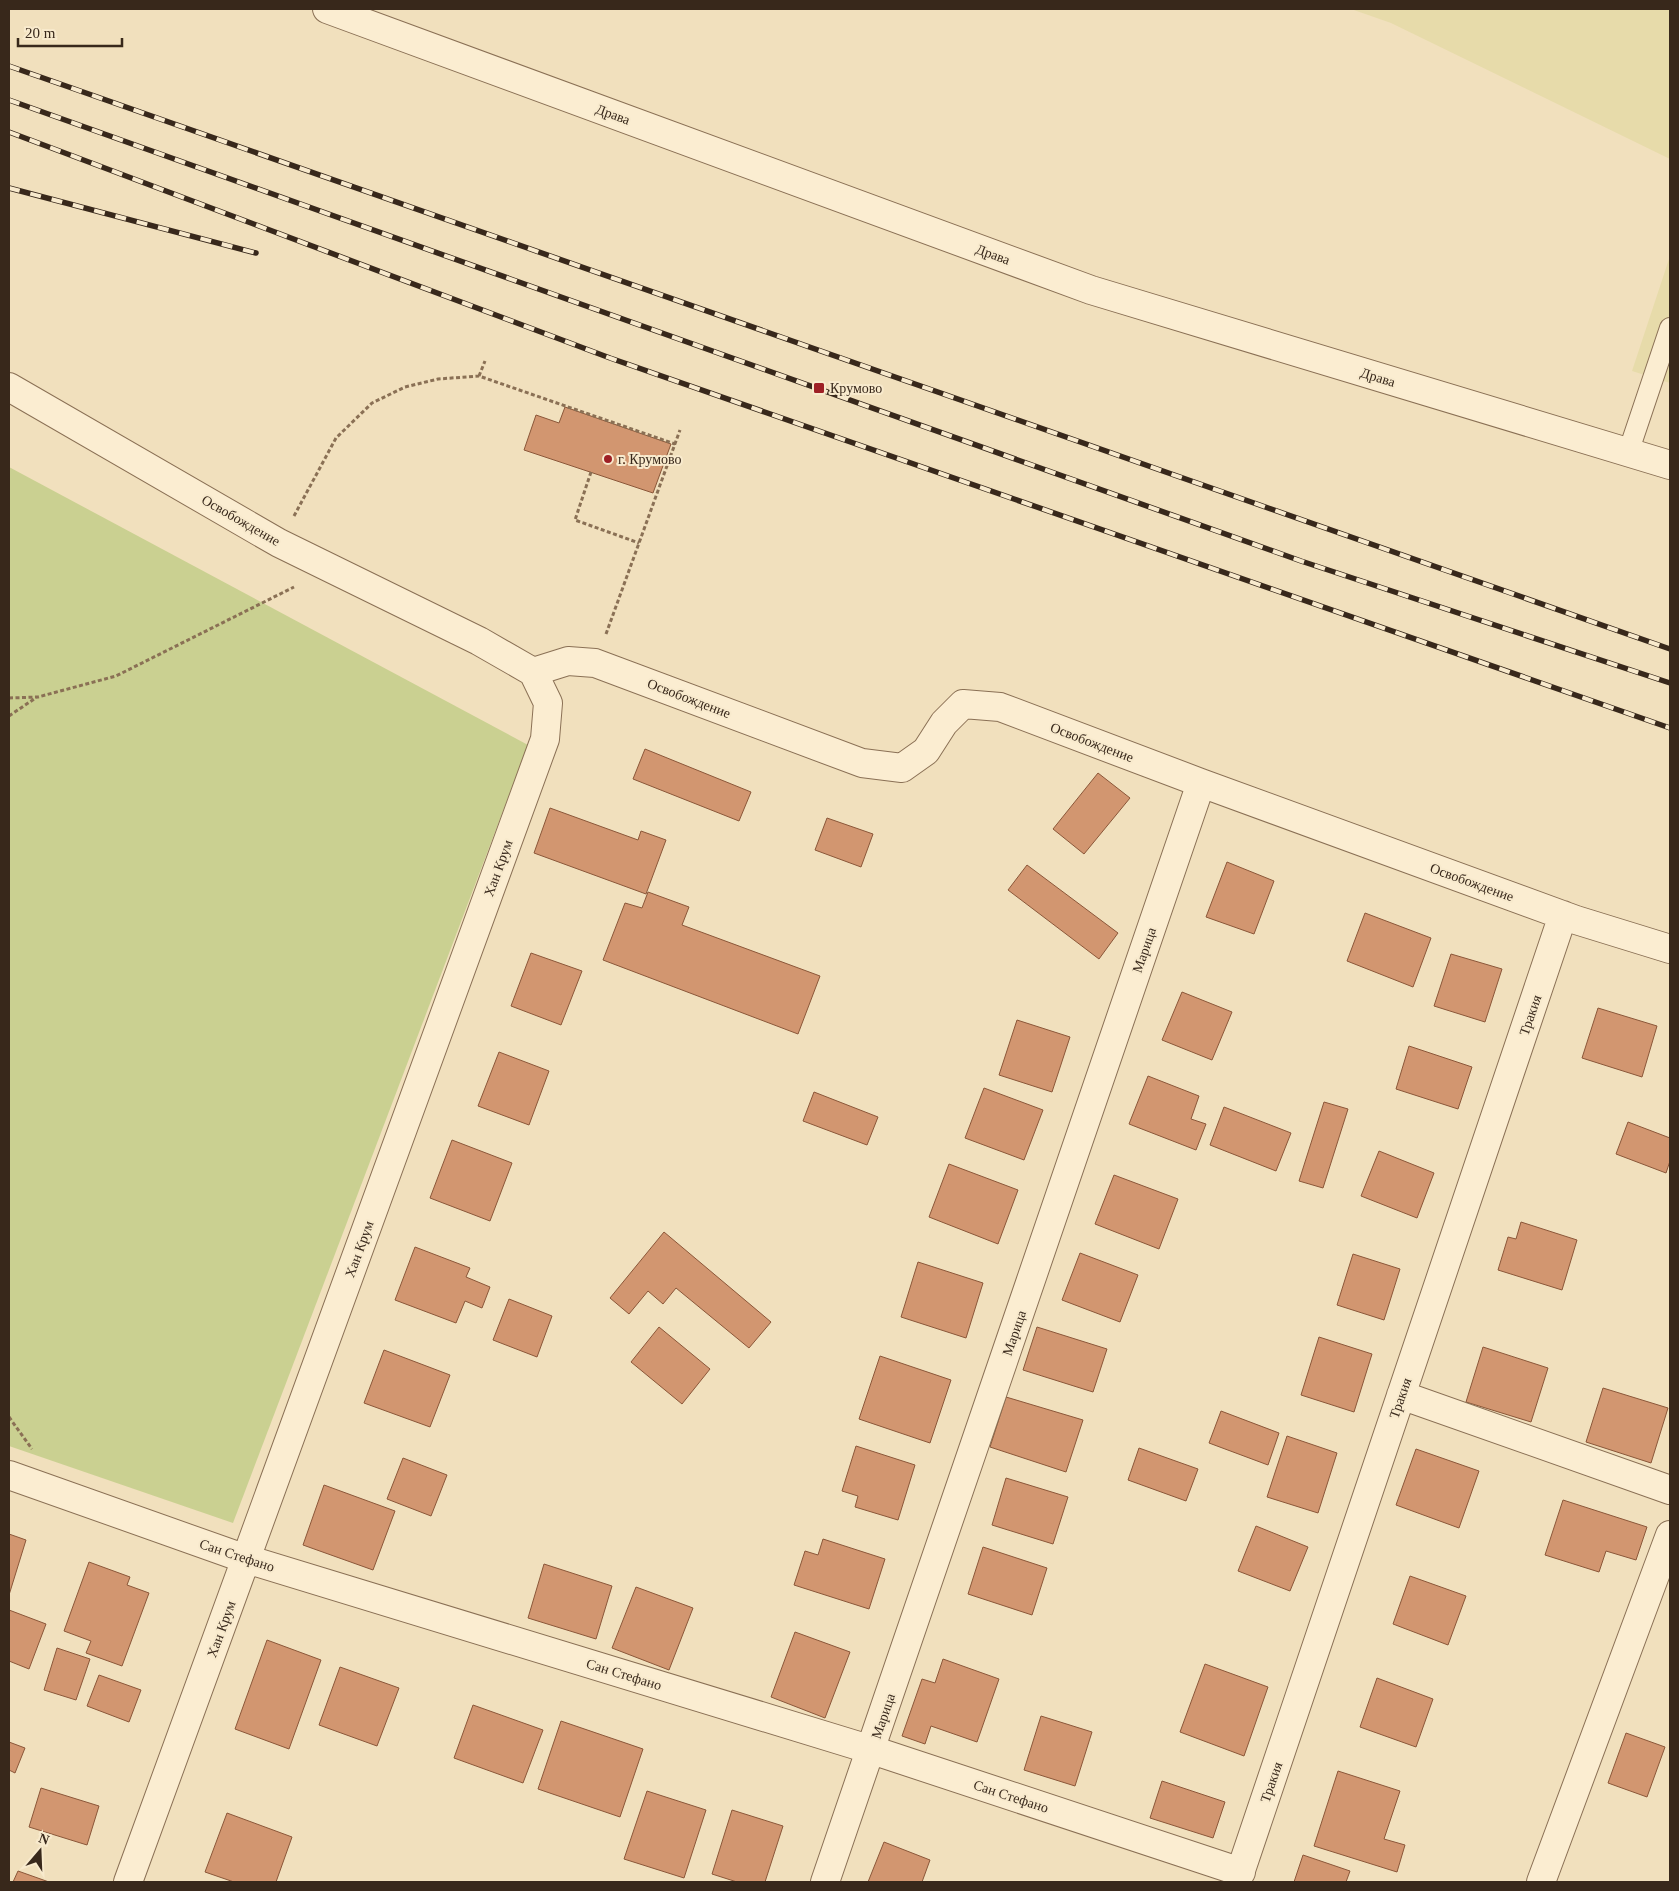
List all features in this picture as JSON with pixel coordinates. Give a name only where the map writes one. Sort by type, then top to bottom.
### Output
[{"type":"street","name":"Драва","points":[[327,9],[1091,290],[1670,465]]},
{"type":"street","name":"Освобождение","points":[[9,387],[279,543],[479,641],[533,672],[568,661],[595,663],[862,763],[902,768],[926,751],[944,723],[963,704],[1000,707],[1201,784],[1563,915],[1670,949]]},
{"type":"street","name":"Хан Крум","points":[[128,1882],[544,739],[548,703],[533,672]]},
{"type":"street","name":"Марица","points":[[826,1882],[1201,784]]},
{"type":"street","name":"Тракия","points":[[1239,1877],[1563,915]]},
{"type":"street","points":[[1401,1395],[1670,1490]]},
{"type":"street","name":"Сан Стефано","points":[[9,1475],[246,1559],[872,1750],[1239,1877]]},
{"type":"street","points":[[1541,1882],[1670,1535]]},
{"type":"lane","points":[[1628,453],[1670,328]]},
{"type":"path","points":[[479,376],[485,361]]},
{"type":"path","points":[[279,543],[336,438],[372,404],[405,387],[438,379],[479,376],[675,444]]},
{"type":"path","points":[[595,663],[680,430]]},
{"type":"path","points":[[592,472],[575,520],[639,544]]},
{"type":"path","points":[[9,698],[38,697],[116,676],[332,568]]},
{"type":"path","points":[[9,716],[38,697]]},
{"type":"shaded area","points":[[1351,9],[1670,9],[1670,159],[1391,23]]},
{"type":"shaded area","points":[[1670,256],[1670,383],[1632,371]]},
{"type":"green space","points":[[9,467],[528,745],[233,1523],[9,1446]]},
{"type":"building","name":"г. Крумово","points":[[565,407],[671,444],[653,493],[524,450],[536,415],[559,423]]},
{"type":"building","points":[[645,749],[751,792],[739,821],[633,779]]},
{"type":"building","points":[[1098,773],[1130,798],[1084,854],[1053,829]]},
{"type":"building","points":[[550,808],[638,840],[641,831],[666,840],[646,894],[534,853]]},
{"type":"building","points":[[827,818],[873,834],[861,867],[815,850]]},
{"type":"building","points":[[1227,862],[1274,881],[1254,934],[1206,917]]},
{"type":"building","points":[[1027,865],[1118,933],[1099,959],[1008,890]]},
{"type":"building","points":[[648,892],[689,907],[682,925],[820,976],[798,1034],[603,960],[625,903],[642,908]]},
{"type":"building","points":[[1365,913],[1431,938],[1413,987],[1347,961]]},
{"type":"building","points":[[531,953],[582,971],[561,1025],[511,1006]]},
{"type":"building","points":[[1451,954],[1502,969],[1485,1022],[1434,1006]]},
{"type":"building","points":[[1182,992],[1232,1012],[1212,1060],[1162,1040]]},
{"type":"building","points":[[1598,1008],[1657,1026],[1642,1077],[1582,1058]]},
{"type":"building","points":[[1017,1020],[1070,1037],[1052,1092],[999,1075]]},
{"type":"building","points":[[1409,1046],[1472,1067],[1458,1109],[1396,1089]]},
{"type":"building","points":[[499,1052],[549,1071],[529,1125],[478,1106]]},
{"type":"building","points":[[1148,1076],[1199,1096],[1191,1119],[1206,1124],[1196,1150],[1129,1124]]},
{"type":"building","points":[[984,1088],[1043,1110],[1024,1160],[965,1138]]},
{"type":"building","points":[[814,1092],[878,1117],[867,1145],[803,1121]]},
{"type":"building","points":[[1324,1102],[1348,1109],[1323,1188],[1299,1181]]},
{"type":"building","points":[[1224,1107],[1291,1133],[1276,1171],[1210,1145]]},
{"type":"building","points":[[1628,1122],[1670,1138],[1670,1161],[1666,1173],[1616,1154]]},
{"type":"building","points":[[452,1140],[512,1163],[490,1221],[430,1198]]},
{"type":"building","points":[[1379,1151],[1434,1173],[1417,1218],[1361,1196]]},
{"type":"building","points":[[949,1164],[1018,1190],[998,1244],[929,1217]]},
{"type":"building","points":[[1114,1175],[1178,1199],[1159,1249],[1095,1224]]},
{"type":"building","points":[[1521,1222],[1577,1240],[1562,1290],[1498,1270],[1508,1237],[1516,1239]]},
{"type":"building","points":[[664,1232],[771,1322],[749,1348],[676,1288],[663,1304],[648,1291],[629,1314],[610,1298]]},
{"type":"building","points":[[415,1247],[470,1268],[466,1277],[490,1287],[482,1308],[465,1301],[456,1323],[395,1300]]},
{"type":"building","points":[[1080,1253],[1138,1275],[1120,1322],[1062,1300]]},
{"type":"building","points":[[1353,1254],[1400,1269],[1384,1320],[1337,1305]]},
{"type":"building","points":[[918,1262],[983,1283],[966,1338],[901,1317]]},
{"type":"building","points":[[509,1299],[552,1316],[537,1357],[493,1340]]},
{"type":"building","points":[[659,1327],[710,1369],[682,1404],[631,1362]]},
{"type":"building","points":[[1037,1327],[1107,1349],[1093,1392],[1023,1370]]},
{"type":"building","points":[[1319,1337],[1372,1354],[1354,1412],[1301,1395]]},
{"type":"building","points":[[1483,1347],[1548,1368],[1531,1422],[1466,1402]]},
{"type":"building","points":[[384,1350],[450,1375],[430,1427],[364,1403]]},
{"type":"building","points":[[880,1356],[951,1380],[930,1443],[859,1419]]},
{"type":"building","points":[[1603,1388],[1668,1408],[1651,1463],[1586,1442]]},
{"type":"building","points":[[1006,1397],[1083,1420],[1066,1472],[990,1447]]},
{"type":"building","points":[[1221,1411],[1279,1433],[1268,1465],[1209,1443]]},
{"type":"building","points":[[1287,1436],[1337,1453],[1318,1513],[1267,1497]]},
{"type":"building","points":[[856,1446],[915,1465],[898,1520],[855,1507],[858,1496],[842,1491]]},
{"type":"building","points":[[1139,1448],[1198,1469],[1186,1501],[1128,1480]]},
{"type":"building","points":[[1416,1449],[1479,1471],[1459,1528],[1396,1505]]},
{"type":"building","points":[[403,1458],[447,1475],[431,1516],[387,1499]]},
{"type":"building","points":[[1006,1478],[1068,1497],[1053,1544],[992,1525]]},
{"type":"building","points":[[324,1485],[395,1511],[373,1570],[303,1545]]},
{"type":"building","points":[[1563,1500],[1647,1527],[1636,1560],[1606,1551],[1599,1572],[1545,1555]]},
{"type":"building","points":[[1256,1526],[1308,1547],[1290,1591],[1238,1571]]},
{"type":"building","points":[[9,1534],[26,1540],[9,1595]]},
{"type":"building","points":[[823,1539],[885,1559],[869,1609],[794,1585],[805,1551],[818,1555]]},
{"type":"building","points":[[983,1547],[1047,1568],[1032,1615],[968,1594]]},
{"type":"building","points":[[89,1562],[130,1577],[127,1585],[149,1593],[122,1666],[86,1653],[91,1641],[64,1631]]},
{"type":"building","points":[[544,1564],[612,1586],[596,1639],[528,1618]]},
{"type":"building","points":[[1410,1576],[1466,1596],[1448,1645],[1393,1624]]},
{"type":"building","points":[[636,1587],[693,1608],[669,1670],[612,1648]]},
{"type":"building","points":[[9,1610],[46,1624],[29,1669],[9,1661]]},
{"type":"building","points":[[795,1632],[850,1652],[825,1718],[771,1697]]},
{"type":"building","points":[[267,1640],[321,1660],[289,1749],[235,1729]]},
{"type":"building","points":[[57,1648],[90,1659],[76,1700],[44,1690]]},
{"type":"building","points":[[943,1659],[999,1679],[977,1742],[931,1726],[925,1744],[902,1736],[922,1679],[935,1683]]},
{"type":"building","points":[[1205,1664],[1268,1687],[1244,1756],[1180,1732]]},
{"type":"building","points":[[340,1667],[399,1688],[377,1746],[319,1725]]},
{"type":"building","points":[[99,1675],[141,1690],[129,1722],[87,1706]]},
{"type":"building","points":[[1377,1678],[1433,1699],[1416,1747],[1360,1727]]},
{"type":"building","points":[[473,1705],[543,1730],[523,1783],[454,1758]]},
{"type":"building","points":[[1041,1716],[1092,1732],[1075,1786],[1024,1770]]},
{"type":"building","points":[[561,1721],[643,1749],[620,1817],[538,1789]]},
{"type":"building","points":[[1626,1733],[1665,1747],[1647,1797],[1608,1783]]},
{"type":"building","points":[[9,1742],[25,1748],[15,1773],[9,1770]]},
{"type":"building","points":[[1338,1771],[1400,1791],[1384,1839],[1405,1845],[1397,1872],[1314,1846]]},
{"type":"building","points":[[1162,1781],[1225,1802],[1213,1838],[1150,1818]]},
{"type":"building","points":[[41,1788],[99,1806],[87,1845],[29,1827]]},
{"type":"building","points":[[647,1791],[706,1810],[684,1878],[624,1859]]},
{"type":"building","points":[[732,1810],[783,1826],[765,1882],[737,1882],[712,1874]]},
{"type":"building","points":[[227,1813],[292,1837],[276,1882],[234,1882],[205,1872]]},
{"type":"building","points":[[884,1842],[930,1860],[922,1882],[868,1882]]},
{"type":"building","points":[[1303,1855],[1350,1871],[1346,1882],[1294,1882]]},
{"type":"building","points":[[18,1871],[49,1882],[13,1882]]},
{"type":"railway","points":[[9,66],[1670,649]]},
{"type":"railway","points":[[9,100],[1301,561],[1670,683]]},
{"type":"railway","points":[[9,132],[610,358],[1670,728]]},
{"type":"railway","points":[[9,188],[256,253]]},
{"type":"place","name":"Крумово","points":[[819,388]]},
{"type":"place","name":"г. Крумово","points":[[608,459]]}]
